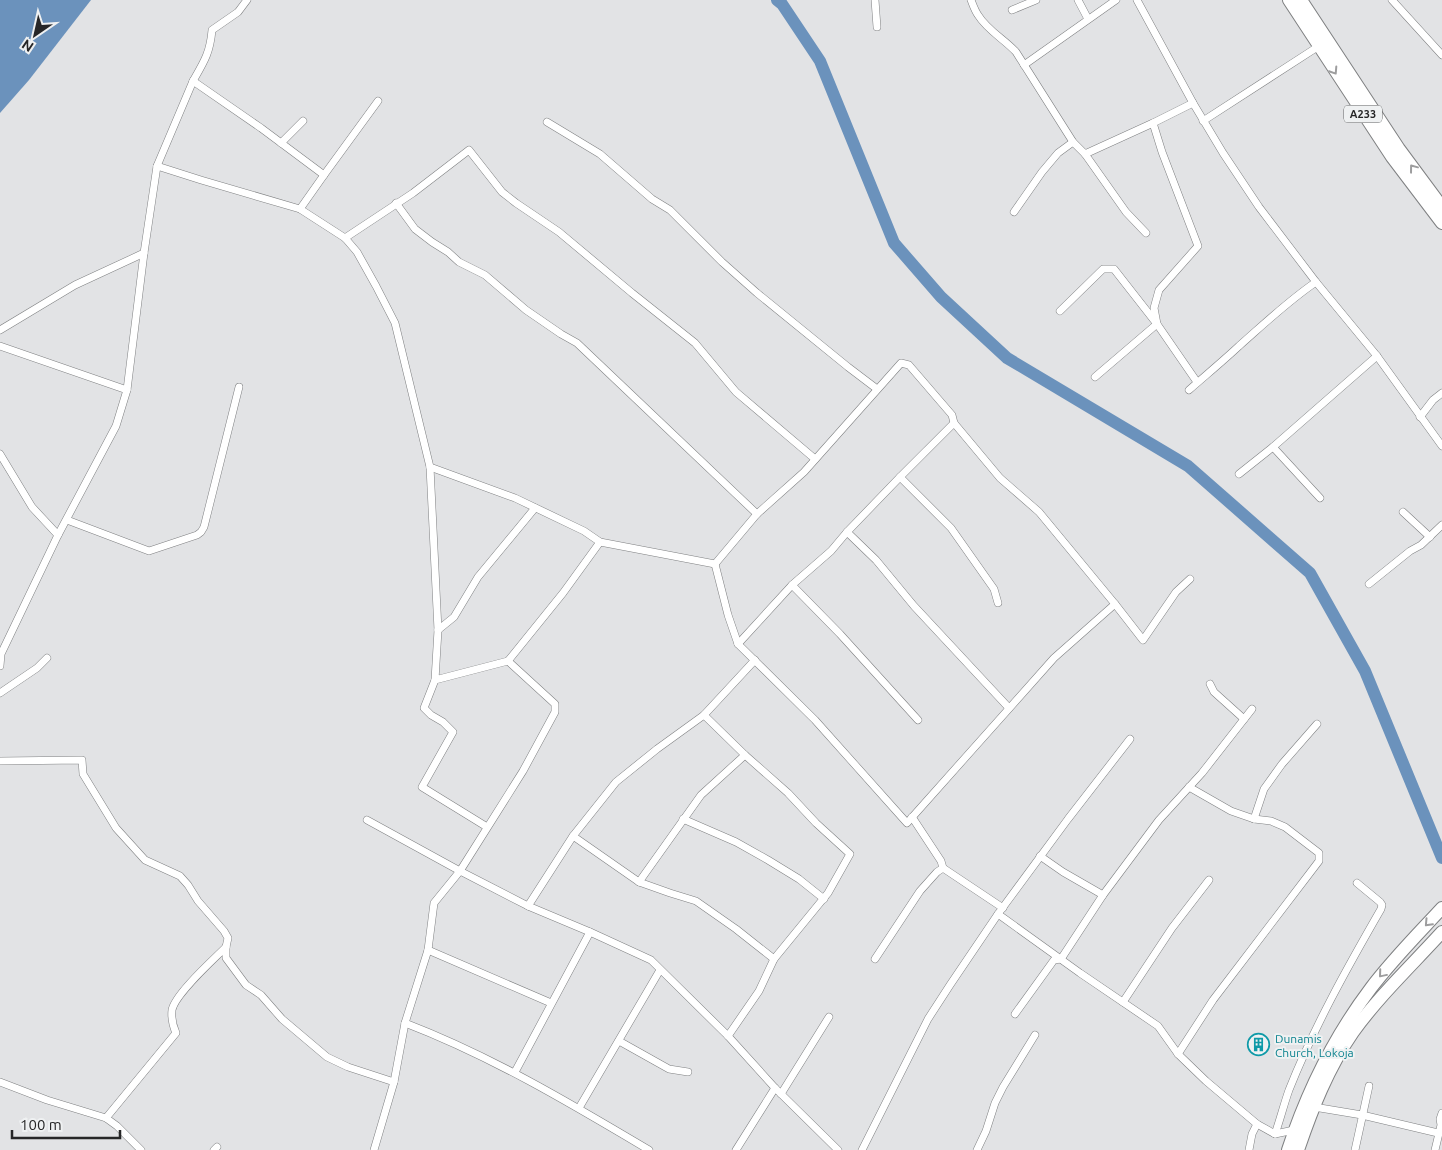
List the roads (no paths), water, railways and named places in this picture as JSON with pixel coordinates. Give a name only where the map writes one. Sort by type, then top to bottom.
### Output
[{"type":"highway","name":"A233","points":[[1289,0],[1392,157],[1442,223]]},
{"type":"highway","name":"A233","points":[[1301,0],[1399,149],[1442,207]]},
{"type":"highway","points":[[1288,1150],[1294,1130],[1316,1079],[1345,1025],[1371,987],[1442,908]]},
{"type":"highway","points":[[1298,1150],[1323,1085],[1353,1032],[1442,932]]},
{"type":"street","points":[[0,666],[1,654],[58,535],[68,520],[116,426],[127,390],[157,166],[193,81],[207,58],[212,30],[238,12],[247,0]]},
{"type":"street","points":[[875,0],[877,27]]},
{"type":"street","points":[[971,0],[977,14],[988,28],[1016,52],[1073,142],[1085,154],[1126,212],[1146,233]]},
{"type":"street","points":[[1012,10],[1036,0]]},
{"type":"street","points":[[1078,0],[1088,19]]},
{"type":"street","points":[[1024,65],[1116,0]]},
{"type":"street","points":[[1138,0],[1203,121],[1259,207],[1316,282],[1377,356],[1442,446]]},
{"type":"street","points":[[1392,0],[1442,54]]},
{"type":"street","points":[[1203,121],[1319,46]]},
{"type":"street","points":[[193,81],[324,175]]},
{"type":"street","points":[[300,209],[378,101]]},
{"type":"street","points":[[1085,154],[1193,103]]},
{"type":"street","points":[[281,143],[303,122]]},
{"type":"street","points":[[546,122],[600,154],[652,199],[670,210],[708,249],[757,293],[877,389]]},
{"type":"street","points":[[1153,123],[1162,152],[1198,246],[1159,290],[1154,308],[1157,324]]},
{"type":"street","points":[[1014,212],[1058,153],[1073,142]]},
{"type":"street","points":[[345,238],[414,193],[469,150],[502,192],[560,232],[695,343],[736,392],[815,459]]},
{"type":"street","points":[[157,166],[300,209],[331,228],[345,238],[357,252],[395,323],[430,467],[438,630],[435,680],[424,708],[453,732],[422,787],[487,827]]},
{"type":"street","points":[[396,203],[415,228],[432,242],[459,262],[485,275],[526,310],[577,343],[757,514]]},
{"type":"street","points":[[0,330],[75,284],[144,253]]},
{"type":"street","points":[[1060,311],[1104,269],[1114,270],[1157,324],[1198,382]]},
{"type":"street","points":[[1189,390],[1269,318],[1316,282]]},
{"type":"street","points":[[1095,377],[1157,324]]},
{"type":"street","points":[[0,346],[127,390]]},
{"type":"street","points":[[1239,474],[1274,447],[1377,356]]},
{"type":"street","points":[[715,564],[757,514],[804,472],[901,363],[909,365],[952,415],[954,423],[1000,478],[1039,512],[1116,604],[1143,640],[1176,592],[1190,579]]},
{"type":"street","points":[[68,520],[149,551],[201,532],[204,527],[239,386]]},
{"type":"street","points":[[1420,417],[1433,400],[1442,393]]},
{"type":"street","points":[[738,644],[792,585],[831,551],[847,532],[954,423]]},
{"type":"street","points":[[1274,447],[1320,498]]},
{"type":"street","points":[[0,454],[32,507],[58,535]]},
{"type":"street","points":[[430,467],[515,498],[584,531],[600,542],[715,564]]},
{"type":"street","points":[[900,477],[956,534],[994,589],[998,603]]},
{"type":"street","points":[[438,630],[454,617],[478,577],[535,508]]},
{"type":"street","points":[[1402,512],[1430,537]]},
{"type":"street","points":[[1369,584],[1410,551],[1421,545],[1442,524]]},
{"type":"street","points":[[847,532],[876,560],[914,606],[1009,708]]},
{"type":"street","points":[[435,680],[508,661],[563,593],[600,542]]},
{"type":"street","points":[[715,564],[728,615],[738,644],[815,720],[907,823],[1054,658],[1116,604]]},
{"type":"street","points":[[792,585],[840,634],[918,720]]},
{"type":"street","points":[[0,693],[37,668],[47,658]]},
{"type":"street","points":[[528,906],[572,836],[616,782],[704,715],[756,660]]},
{"type":"street","points":[[374,1150],[394,1082],[405,1023],[428,950],[434,903],[460,871],[523,771],[555,712],[555,704],[508,661]]},
{"type":"street","points":[[1210,684],[1214,692],[1244,719]]},
{"type":"street","points":[[1015,1014],[1054,960],[1061,959],[1103,895],[1159,820],[1202,773],[1252,709]]},
{"type":"street","points":[[704,715],[788,793],[816,824],[850,854],[828,894],[774,959],[759,992],[728,1036]]},
{"type":"street","points":[[1254,819],[1264,789],[1282,764],[1316,724]]},
{"type":"street","points":[[862,1150],[928,1019],[950,984],[1040,856],[1130,739]]},
{"type":"street","points":[[639,882],[701,795],[745,755]]},
{"type":"street","points":[[0,761],[82,760],[83,774],[116,828],[145,860],[180,876],[198,901],[224,931],[228,938],[226,958],[246,985],[261,995],[282,1019],[327,1057],[348,1067],[394,1082]]},
{"type":"street","points":[[1178,1054],[1213,1000],[1319,861],[1319,853],[1285,827],[1271,821],[1254,819],[1224,808],[1189,787]]},
{"type":"street","points":[[912,817],[941,861],[943,868],[1061,959],[1158,1026],[1178,1054],[1206,1081],[1257,1124],[1275,1134],[1294,1130]]},
{"type":"street","points":[[683,819],[736,842],[799,879],[824,898]]},
{"type":"street","points":[[367,820],[528,906],[651,960],[728,1036],[775,1088],[838,1150]]},
{"type":"street","points":[[572,836],[639,882],[696,901],[774,959]]},
{"type":"street","points":[[1040,856],[1103,895]]},
{"type":"street","points":[[876,959],[920,891],[943,868]]},
{"type":"street","points":[[1123,1002],[1172,928],[1209,880]]},
{"type":"street","points":[[1275,1134],[1288,1093],[1302,1059],[1335,991],[1381,909],[1382,905],[1380,902],[1357,883]]},
{"type":"street","points":[[515,1072],[590,932]]},
{"type":"street","points":[[106,1118],[176,1033],[172,1025],[172,1008],[189,984],[226,947]]},
{"type":"street","points":[[428,950],[551,1003]]},
{"type":"street","points":[[579,1108],[660,970]]},
{"type":"street","points":[[781,1094],[828,1017]]},
{"type":"street","points":[[405,1023],[441,1037],[515,1072],[649,1150]]},
{"type":"street","points":[[977,1150],[1003,1087],[1035,1035]]},
{"type":"street","points":[[619,1041],[669,1069],[688,1072]]},
{"type":"street","points":[[0,1082],[47,1100],[106,1118],[117,1126],[141,1150]]},
{"type":"street","points":[[1355,1150],[1369,1086]]},
{"type":"street","points":[[736,1150],[775,1088]]},
{"type":"street","points":[[1314,1107],[1362,1115],[1438,1133]]},
{"type":"street","points":[[1435,1150],[1442,1113]]},
{"type":"street","points":[[1249,1150],[1252,1134],[1257,1124]]},
{"type":"water","points":[[0,0],[91,0],[29,80],[0,113]]},
{"type":"waterway","points":[[777,0],[782,4],[820,61],[894,243],[941,297],[1007,358],[1188,466],[1310,573],[1365,671],[1442,858]]},
{"type":"place","name":"Dunamis Church, Lokoja","points":[[1259,1045]]}]
